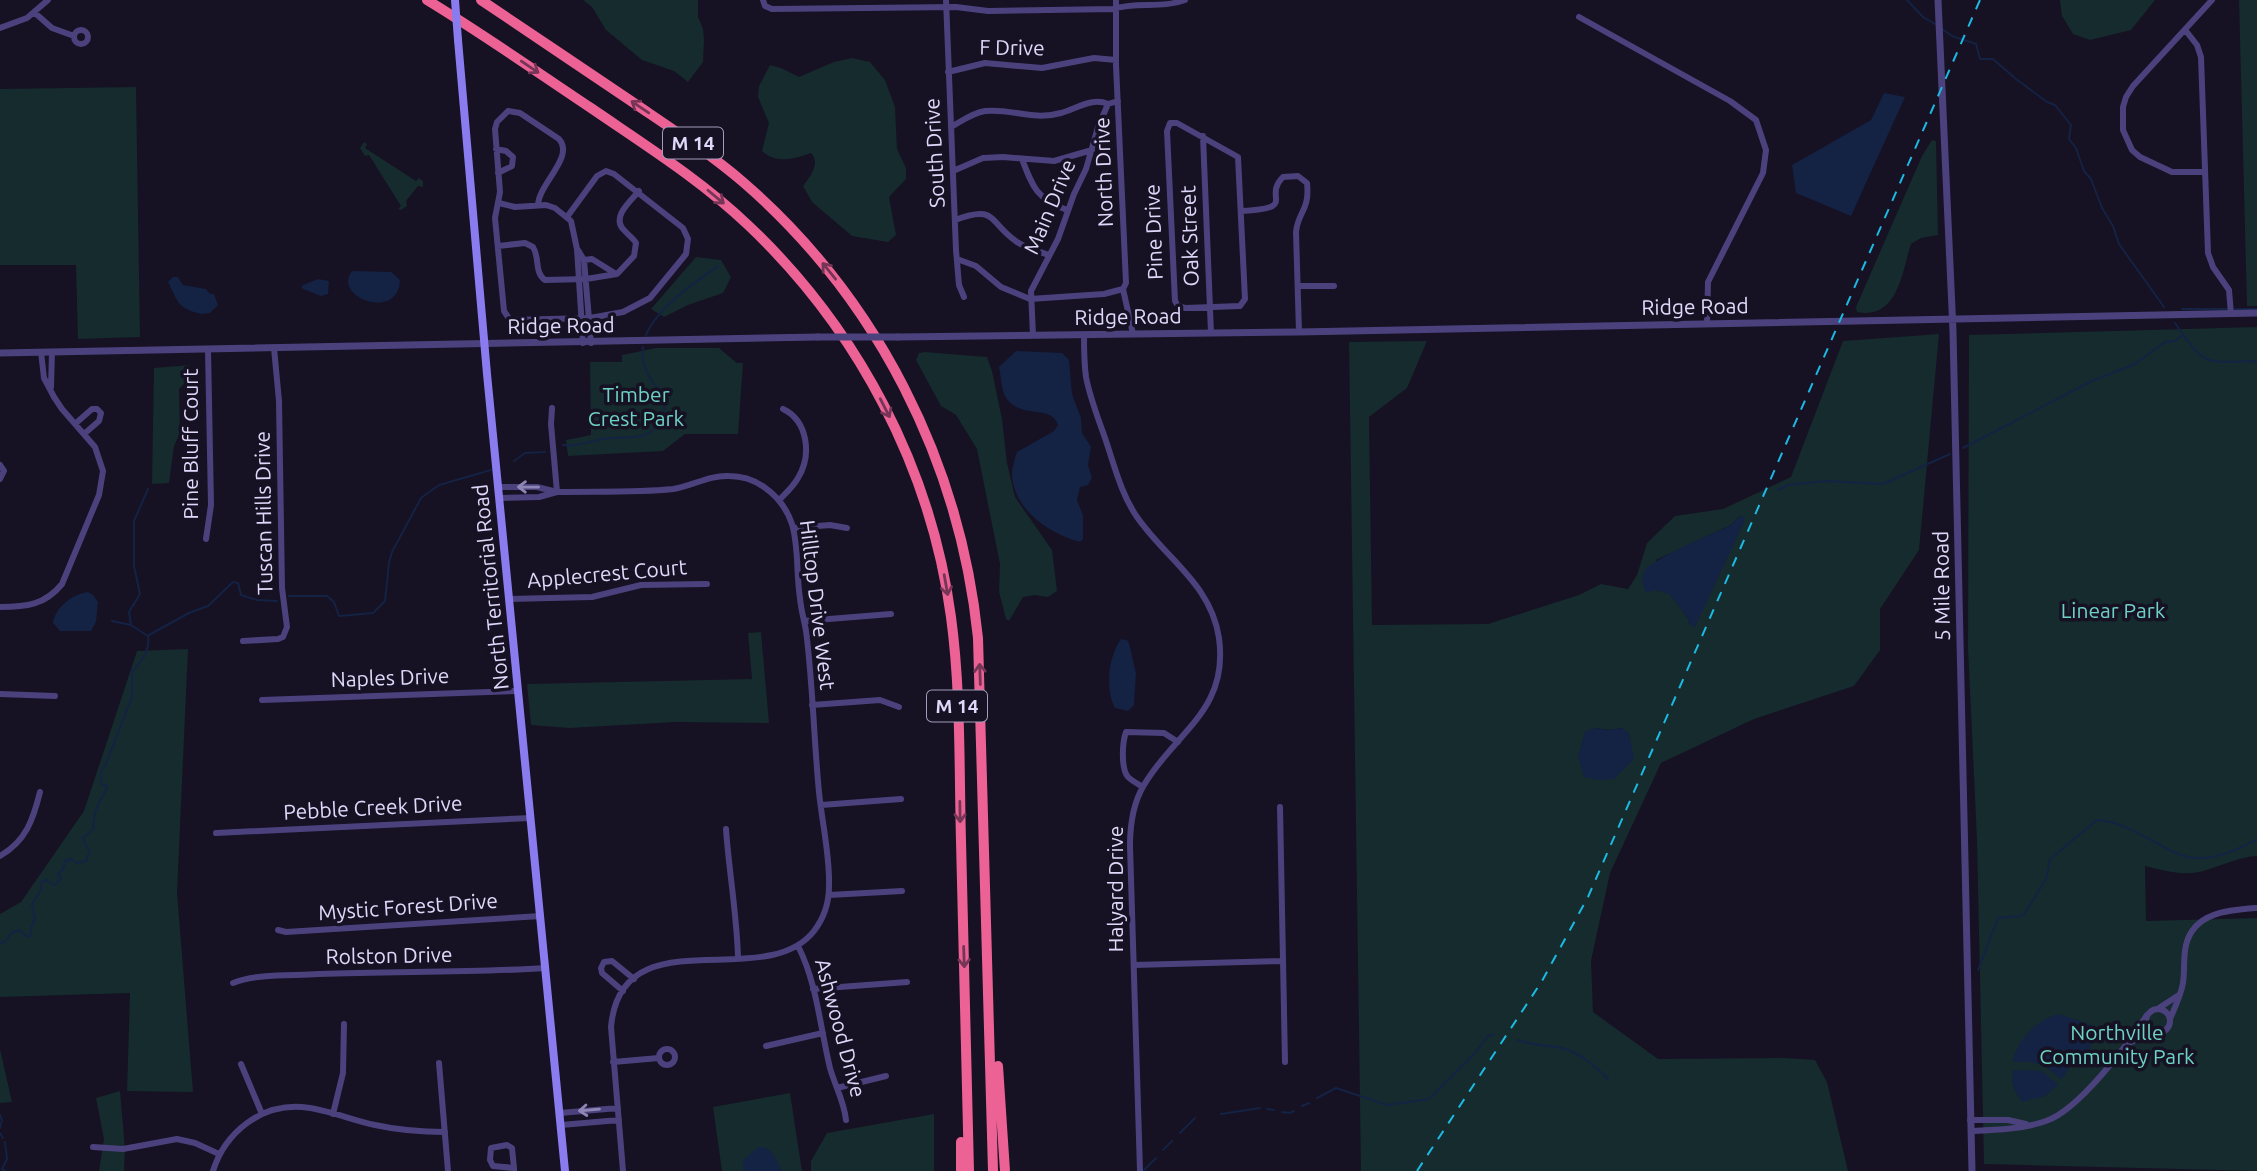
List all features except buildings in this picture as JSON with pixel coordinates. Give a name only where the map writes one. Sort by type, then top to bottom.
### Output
[{"type":"highway","name":"M 14","points":[[427,0],[670,162],[733,211],[776,253],[847,342],[883,404],[915,472],[927,506],[944,573],[951,620],[956,686],[969,1171]]},
{"type":"highway","name":"M 14","points":[[481,0],[694,144],[760,197],[796,233],[842,287],[881,345],[929,438],[955,513],[975,608],[982,722],[993,1171]]},
{"type":"highway","points":[[990,990],[1004,1171]]},
{"type":"highway","points":[[961,1171],[962,1068],[966,1017]]},
{"type":"main road","name":"North Territorial Road","points":[[455,0],[499,498],[565,1171]]},
{"type":"street","points":[[0,28],[18,23],[35,13],[48,0]]},
{"type":"street","points":[[763,0],[766,8],[772,9],[946,4],[988,11],[1021,7],[1069,10],[1116,4],[1170,5],[1185,0]]},
{"type":"street","points":[[1068,0],[1069,10]]},
{"type":"street","name":"5 Mile Road","points":[[1938,0],[1952,319],[1972,1171]]},
{"type":"street","points":[[2205,172],[2172,172],[2140,157],[2130,147],[2123,130],[2123,103],[2128,93],[2212,0]]},
{"type":"street","name":"South Drive","points":[[946,4],[957,259],[959,285],[964,297]]},
{"type":"street","name":"North Drive","points":[[1116,4],[1126,283],[1123,289],[1133,334]]},
{"type":"street","points":[[35,13],[57,30],[74,36]]},
{"type":"street","points":[[1579,17],[1730,101],[1756,120],[1766,150],[1763,173],[1708,282],[1707,324]]},
{"type":"street","points":[[2186,31],[2197,45],[2201,57],[2208,257],[2230,290],[2231,314]]},
{"type":"street","name":"F Drive","points":[[948,72],[985,63],[1042,68],[1094,58],[1116,60]]},
{"type":"street","points":[[951,127],[969,116],[985,111],[1042,116],[1091,103],[1108,104],[1118,101]]},
{"type":"street","name":"Main Drive","points":[[1032,335],[1031,291],[1058,239],[1108,104]]},
{"type":"street","points":[[538,205],[540,192],[564,155],[562,143],[520,113],[511,110],[505,113],[496,125],[499,203],[495,218],[503,311],[513,320],[587,318],[623,312],[647,301],[687,251],[688,239],[683,228],[639,191],[611,172],[602,172],[597,176],[567,217]]},
{"type":"street","name":"Pine Drive","points":[[1203,136],[1177,123],[1170,123],[1167,131],[1175,301],[1182,308],[1242,304],[1245,299],[1242,211]]},
{"type":"street","points":[[1203,136],[1238,157],[1242,211],[1273,207],[1277,201],[1277,184],[1283,177],[1298,176],[1306,180],[1308,202],[1296,232],[1299,332]]},
{"type":"street","name":"Oak Street","points":[[1203,136],[1211,333]]},
{"type":"street","points":[[496,149],[506,151],[513,157],[512,166],[498,173]]},
{"type":"street","points":[[953,171],[983,158],[1054,161],[1092,150]]},
{"type":"street","points":[[1022,159],[1041,197],[1050,204],[1067,210]]},
{"type":"street","points":[[498,246],[525,243],[533,247],[538,273],[545,280],[582,279],[616,274],[624,270],[636,253],[636,243],[621,228],[619,219],[639,191]]},
{"type":"street","points":[[499,203],[515,207],[552,206],[567,217],[573,227],[582,279],[587,343]]},
{"type":"street","points":[[955,220],[974,213],[987,215],[1018,243],[1049,256]]},
{"type":"street","points":[[577,248],[584,260],[582,279]]},
{"type":"street","points":[[584,260],[592,259],[616,274]]},
{"type":"street","points":[[957,259],[976,266],[1001,287],[1030,299],[1104,294],[1123,289]]},
{"type":"street","points":[[1298,286],[1334,286]]},
{"type":"street","name":"Ridge Road","points":[[0,353],[2257,313]]},
{"type":"street","name":"Halyard Drive","points":[[1084,335],[1088,386],[1130,506],[1143,525],[1198,586],[1217,627],[1220,658],[1213,690],[1202,715],[1143,787],[1135,807],[1130,835],[1140,1171]]},
{"type":"street","name":"Tuscan Hills Drive","points":[[243,641],[283,638],[286,627],[283,600],[279,401],[274,348]]},
{"type":"street","name":"Pine Bluff Court","points":[[206,539],[211,505],[208,349]]},
{"type":"street","points":[[0,607],[22,607],[38,603],[57,591],[68,575],[102,484],[100,458],[84,434],[58,404],[44,377],[41,352]]},
{"type":"street","points":[[51,387],[52,352]]},
{"type":"street","points":[[552,408],[557,492]]},
{"type":"street","points":[[75,424],[92,409],[101,413],[99,421],[84,434]]},
{"type":"street","points":[[779,500],[800,475],[806,449],[800,424],[783,409]]},
{"type":"street","points":[[0,465],[4,471],[0,479]]},
{"type":"street","name":"Hilltop Drive West","points":[[499,498],[539,497],[557,492],[670,489],[708,478],[729,476],[757,483],[779,500],[793,528],[825,830],[829,895]]},
{"type":"street","name":"Hilltop Drive West","points":[[498,487],[537,487],[557,492]]},
{"type":"street","points":[[793,528],[830,525],[847,528]]},
{"type":"street","name":"Applecrest Court","points":[[509,599],[592,597],[640,585],[707,584]]},
{"type":"street","points":[[804,621],[891,614]]},
{"type":"street","name":"Naples Drive","points":[[262,700],[518,691]]},
{"type":"street","points":[[0,694],[35,693],[55,696]]},
{"type":"street","points":[[812,705],[880,701],[899,707]]},
{"type":"street","points":[[1143,787],[1129,778],[1125,771],[1126,733],[1164,733],[1178,743]]},
{"type":"street","points":[[0,856],[15,846],[26,832],[40,792]]},
{"type":"street","points":[[821,805],[901,799]]},
{"type":"street","points":[[1280,807],[1285,1062]]},
{"type":"street","name":"Pebble Creek Drive","points":[[216,832],[531,818]]},
{"type":"street","points":[[726,829],[738,958]]},
{"type":"street","points":[[623,1171],[611,1021],[615,1006],[634,979],[663,963],[776,955],[798,946],[819,925],[829,895],[902,891]]},
{"type":"street","points":[[2129,1043],[2167,1029],[2180,993],[2186,944],[2194,928],[2209,916],[2227,910],[2257,908]]},
{"type":"street","name":"Mystic Forest Drive","points":[[278,930],[286,932],[541,916]]},
{"type":"street","name":"Ashwood Drive","points":[[798,946],[807,965],[846,1121]]},
{"type":"street","points":[[624,991],[602,973],[601,964],[612,961],[634,979]]},
{"type":"street","points":[[1133,965],[1283,961]]},
{"type":"street","name":"Rolston Drive","points":[[233,983],[244,979],[305,975],[470,973],[546,968]]},
{"type":"street","points":[[813,989],[906,982]]},
{"type":"street","points":[[1971,1131],[2008,1129],[2046,1122],[2066,1111],[2129,1043],[2147,1016],[2180,993]]},
{"type":"street","points":[[2156,1009],[2164,1010],[2170,1019]]},
{"type":"street","points":[[2147,1016],[2146,1023],[2153,1032]]},
{"type":"street","points":[[333,1114],[342,1073],[344,1024]]},
{"type":"street","points":[[766,1046],[822,1033]]},
{"type":"street","points":[[613,1062],[659,1058]]},
{"type":"street","points":[[439,1063],[448,1171]]},
{"type":"street","points":[[241,1064],[262,1114]]},
{"type":"street","points":[[838,1088],[886,1076]]},
{"type":"street","points":[[213,1171],[219,1154],[237,1130],[262,1114],[295,1107],[384,1127],[445,1132]]},
{"type":"street","points":[[560,1112],[618,1108]]},
{"type":"street","points":[[561,1125],[619,1120]]},
{"type":"street","points":[[1970,1120],[2001,1120],[2028,1124]]},
{"type":"street","points":[[93,1147],[123,1149],[177,1139],[195,1143],[219,1154]]},
{"type":"street","points":[[507,1145],[512,1148],[514,1170],[493,1166],[490,1160],[491,1148],[507,1145]]},
{"type":"green space","points":[[583,0],[698,0],[698,17],[704,40],[703,62],[688,82],[674,71],[642,60],[606,30],[592,7]]},
{"type":"green space","points":[[2060,0],[2155,0],[2131,30],[2090,40],[2073,34],[2062,16]]},
{"type":"green space","points":[[2239,0],[2257,0],[2257,306],[2247,306]]},
{"type":"green space","points":[[852,58],[870,62],[885,80],[895,107],[897,149],[906,168],[906,179],[889,197],[896,235],[888,242],[852,236],[812,202],[803,186],[815,165],[811,153],[779,159],[762,151],[769,123],[758,97],[759,86],[770,65],[799,77],[834,62]]},
{"type":"green space","points":[[136,87],[140,337],[78,339],[76,265],[0,265],[0,89]]},
{"type":"green space","points":[[1932,140],[1936,141],[1938,235],[1921,238],[1911,244],[1901,280],[1890,301],[1871,313],[1857,312],[1856,307],[1922,156]]},
{"type":"green space","points":[[364,142],[367,144],[365,148],[416,181],[419,178],[423,181],[423,187],[418,186],[406,201],[407,206],[401,210],[369,155],[365,156],[360,148]]},
{"type":"green space","points":[[696,257],[721,260],[731,277],[723,293],[664,317],[651,309]]},
{"type":"green space","name":"Linear Park","points":[[2257,327],[2257,856],[2192,873],[2145,866],[2146,921],[2257,918],[2257,1171],[1984,1164],[1977,840],[1968,648],[1969,335]]},
{"type":"green space","points":[[1939,334],[1919,550],[1880,609],[1880,650],[1854,686],[1754,719],[1661,763],[1610,873],[1591,961],[1593,1012],[1658,1059],[1815,1060],[1827,1082],[1848,1171],[1361,1171],[1349,342],[1427,341],[1407,388],[1369,417],[1372,625],[1488,624],[1579,595],[1601,584],[1628,589],[1637,575],[1647,543],[1675,516],[1723,509],[1791,477],[1843,341]],"holes":[[[1740,516],[1743,524],[1690,625],[1688,618],[1669,593],[1655,590],[1656,560],[1731,525]],[[1595,728],[1622,728],[1585,777]]]},
{"type":"green space","name":"Timber Crest Park","points":[[656,348],[719,348],[737,363],[743,363],[738,434],[685,434],[663,451],[568,456],[566,440],[591,435],[590,362],[622,362],[622,355]]},
{"type":"green space","points":[[919,353],[987,357],[1002,419],[1007,463],[1015,497],[1052,550],[1057,591],[1048,597],[1023,597],[1009,621],[1006,619],[999,592],[1000,564],[977,449],[956,415],[941,406],[916,360]]},
{"type":"green space","points":[[190,365],[191,377],[179,389],[180,433],[174,446],[169,483],[152,484],[154,368]]},
{"type":"green space","points":[[761,632],[769,723],[676,722],[569,728],[531,725],[527,684],[752,679],[748,633]]},
{"type":"green space","points":[[188,649],[177,893],[193,1092],[127,1091],[130,993],[0,997],[0,914],[21,902],[84,811],[137,651]]},
{"type":"green space","points":[[0,1049],[12,1102],[0,1103]]},
{"type":"green space","points":[[120,1091],[124,1171],[99,1171],[104,1139],[96,1098]]},
{"type":"green space","points":[[790,1093],[802,1171],[722,1171],[713,1107]]},
{"type":"green space","points":[[934,1114],[934,1171],[811,1171],[811,1161],[827,1133]]},
{"type":"water","points":[[1884,93],[1905,97],[1851,216],[1796,193],[1792,165],[1871,120]]},
{"type":"water","points":[[352,271],[391,272],[400,280],[397,293],[389,300],[368,301],[350,289],[348,281]]},
{"type":"water","points":[[173,277],[178,277],[183,285],[206,289],[210,294],[214,294],[218,305],[210,313],[201,314],[183,307],[168,282]]},
{"type":"water","points":[[318,279],[329,281],[328,294],[321,296],[301,288],[303,285]]},
{"type":"water","points":[[1016,351],[1062,353],[1069,360],[1072,394],[1081,418],[1082,433],[1091,447],[1088,465],[1092,478],[1088,485],[1080,487],[1077,500],[1083,515],[1083,539],[1080,542],[1057,533],[1035,518],[1019,499],[1014,487],[1012,471],[1017,452],[1054,431],[1058,425],[1049,415],[1021,409],[1005,396],[999,367]]},
{"type":"water","points":[[1740,516],[1745,517],[1743,524],[1695,627],[1690,625],[1688,618],[1669,594],[1655,590],[1646,593],[1643,577],[1650,566],[1670,553],[1731,525]]},
{"type":"water","points":[[88,592],[98,602],[96,622],[91,631],[60,631],[53,623],[57,612],[71,598]]},
{"type":"water","points":[[1121,639],[1129,643],[1136,673],[1134,705],[1128,711],[1115,708],[1109,683],[1113,655]]},
{"type":"water","points":[[1595,728],[1622,728],[1629,733],[1634,759],[1614,779],[1584,777],[1578,756],[1585,732]]},
{"type":"water","points":[[2059,1014],[2091,1025],[2094,1030],[2089,1053],[2071,1065],[2061,1080],[2040,1064],[2013,1062],[2018,1046],[2029,1032],[2043,1021]]},
{"type":"water","points":[[2014,1070],[2042,1071],[2058,1085],[2045,1096],[2022,1102],[2012,1082]]},
{"type":"water","points":[[759,1147],[771,1152],[782,1171],[743,1171],[743,1160]]},
{"type":"waterway","points":[[1907,0],[1923,17],[1935,24]]},
{"type":"waterway","points":[[1942,29],[1952,36],[1976,44],[1980,59],[1993,59],[2016,79],[2055,105],[2071,125],[2069,139],[2076,148],[2084,171],[2091,179],[2119,244],[2164,307]]},
{"type":"waterway","points":[[646,335],[667,306],[718,266]]},
{"type":"waterway","points":[[2182,309],[2227,309]]},
{"type":"waterway","points":[[2235,309],[2257,309]]},
{"type":"waterway","points":[[2175,323],[2193,348],[2208,359],[2226,362],[2257,361]]},
{"type":"waterway","points":[[1963,448],[2092,381],[2135,364],[2165,342],[2175,341],[2183,335]]},
{"type":"waterway","points":[[563,445],[642,436],[654,429],[662,416],[665,398],[648,375],[643,361],[643,347]]},
{"type":"waterway","points":[[514,461],[525,453],[545,452]]},
{"type":"waterway","points":[[1778,490],[1788,485],[1826,481],[1883,484],[1950,454]]},
{"type":"waterway","points":[[289,596],[327,596],[334,602],[339,616],[373,613],[385,601],[392,552],[421,498],[439,485],[491,470]]},
{"type":"waterway","points":[[131,625],[129,612],[140,594],[134,566],[134,521],[148,489]]},
{"type":"waterway","points":[[149,635],[208,606],[233,582],[238,583],[241,595],[257,600],[277,601]]},
{"type":"waterway","points":[[112,621],[131,625],[148,636]]},
{"type":"waterway","points":[[0,944],[7,940],[11,933],[20,930],[27,937],[30,936],[35,919],[32,904],[41,890],[41,882],[46,880],[54,885],[61,879],[58,873],[63,870],[65,861],[86,861],[90,850],[83,838],[93,830],[96,810],[107,786],[101,784],[101,771],[132,697],[132,671],[144,656],[148,647],[148,636]]},
{"type":"waterway","points":[[1978,970],[1998,918],[2021,916],[2025,913],[2046,879],[2050,859],[2097,820],[2123,826],[2171,851],[2194,858],[2218,856],[2257,839]]},
{"type":"waterway","points":[[1317,1098],[1336,1088],[1387,1105],[1429,1099],[1489,1035],[1494,1035]]},
{"type":"waterway","points":[[1518,1040],[1569,1050],[1587,1060],[1608,1079]]},
{"type":"waterway","points":[[1302,1106],[1309,1103]]},
{"type":"waterway","points":[[1221,1114],[1260,1108]]},
{"type":"waterway","points":[[1267,1109],[1274,1110]]},
{"type":"waterway","points":[[1282,1112],[1294,1111]]},
{"type":"waterway","points":[[0,1115],[0,1128]]},
{"type":"waterway","points":[[1180,1133],[1195,1118]]},
{"type":"waterway","points":[[0,1133],[3,1138]]},
{"type":"waterway","points":[[1163,1150],[1172,1141]]},
{"type":"waterway","points":[[5,1142],[7,1159],[2,1169],[5,1171]]},
{"type":"waterway","points":[[1144,1170],[1156,1158]]},
{"type":"railway","points":[[1417,1171],[1542,981],[1588,897],[1980,0]]},
{"type":"park label","name":"Northville Community Park","points":[[2117,1045]]}]
